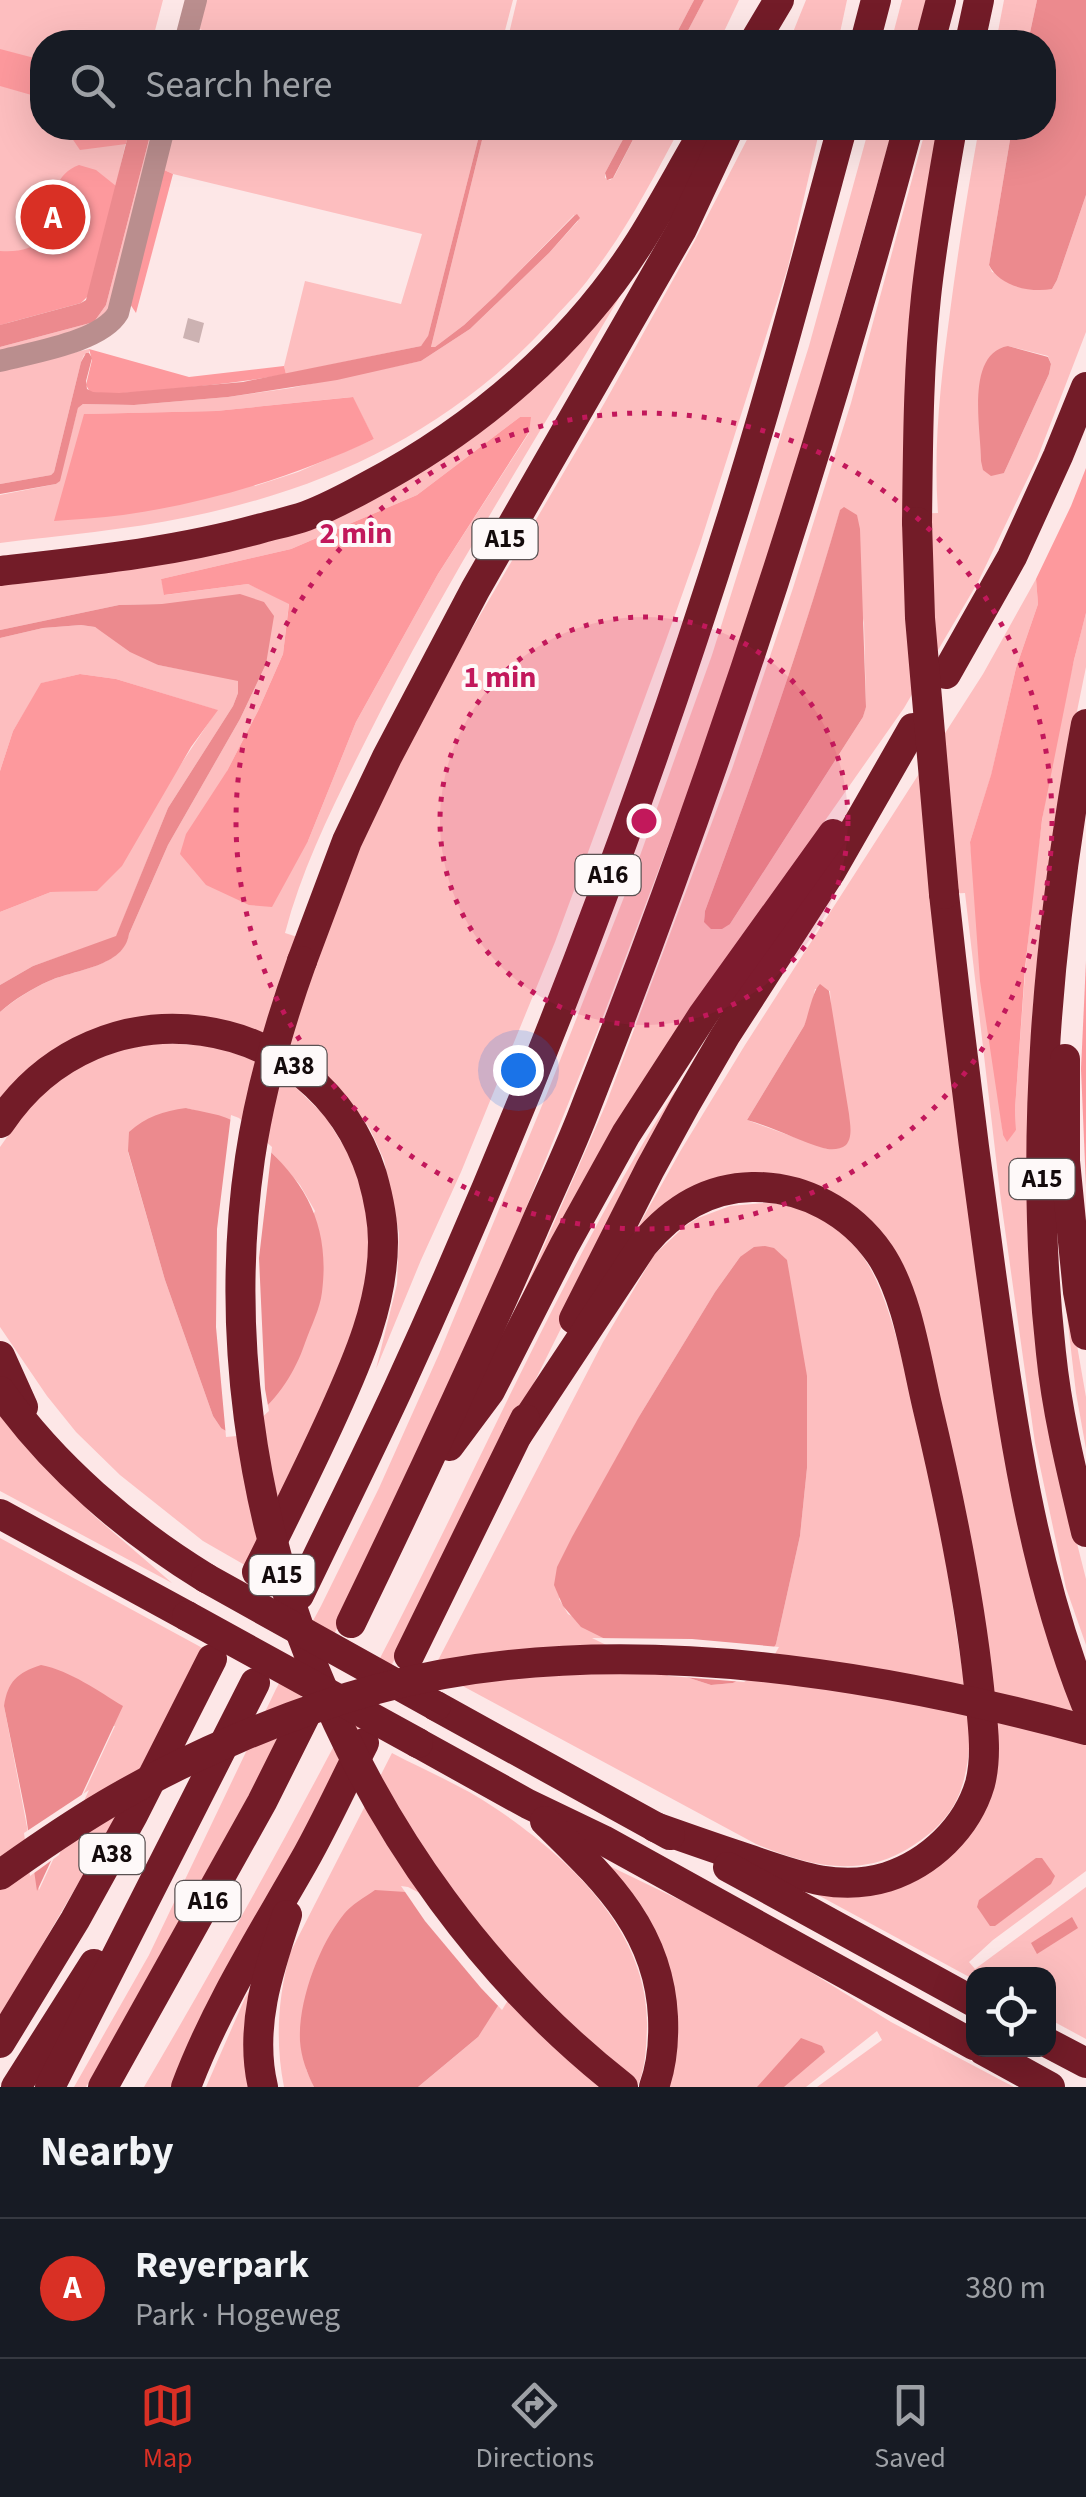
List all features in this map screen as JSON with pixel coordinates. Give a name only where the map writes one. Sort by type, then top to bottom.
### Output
[{"type":"highway","points":[[761,30],[780,0]]},
{"type":"highway","points":[[770,30],[780,0]]},
{"type":"highway","points":[[868,30],[876,0]]},
{"type":"highway","points":[[933,30],[942,0]]},
{"type":"highway","points":[[973,30],[979,0]]},
{"type":"highway","points":[[0,571],[220,540],[305,516],[399,470],[490,408],[566,336],[641,241],[699,140]]},
{"type":"highway","name":"A15","points":[[623,2087],[567,2039],[468,1932],[398,1835],[341,1732],[312,1664],[264,1510],[246,1393],[242,1251],[256,1120],[279,1030],[347,840],[475,590],[682,229],[724,140]]},
{"type":"highway","name":"A16","points":[[299,1595],[398,1389],[474,1217],[610,872],[733,514],[839,140]]},
{"type":"highway","name":"A16","points":[[351,1624],[506,1292],[586,1107],[711,776],[867,278],[905,140]]},
{"type":"highway","name":"A15","points":[[950,140],[926,298],[917,522],[920,618],[944,894],[963,1069],[1018,1458],[1058,1628],[1086,1704]]},
{"type":"highway","points":[[946,674],[1012,557],[1086,387]]},
{"type":"highway","points":[[0,563],[92,560]]},
{"type":"highway","name":"A15","points":[[1086,724],[1057,912],[1046,1027],[1042,1150],[1043,1250],[1051,1354],[1065,1442],[1086,1532]]},
{"type":"highway","name":"A16","points":[[409,1656],[606,1256],[685,1105],[830,873],[907,737],[813,860],[704,1014],[626,1134],[490,1392],[416,1488]]},
{"type":"highway","name":"A15","points":[[1068,824],[1074,908],[1065,1036],[1065,1160],[1086,1335]]},
{"type":"highway","name":"A38","points":[[0,1123],[13,1104],[45,1073],[86,1046],[124,1034],[170,1028],[210,1031],[246,1042],[293,1065],[323,1090],[364,1150],[379,1199],[384,1240],[372,1321],[304,1479],[257,1572]]},
{"type":"highway","name":"A16","points":[[518,1434],[643,1246],[674,1213],[706,1196],[732,1188],[774,1187],[817,1200],[857,1227],[878,1251],[891,1276],[913,1346],[942,1468],[968,1609],[984,1754],[975,1798],[951,1835],[923,1860],[886,1877],[847,1884],[808,1880],[656,1827]]},
{"type":"highway","points":[[0,1356],[34,1433]]},
{"type":"highway","points":[[0,1391],[70,1472],[124,1520],[206,1578],[274,1650]]},
{"type":"highway","points":[[0,1514],[186,1616],[274,1650],[418,1743],[966,2040]]},
{"type":"highway","name":"A15","points":[[274,1650],[436,1706],[966,1998]]},
{"type":"highway","name":"A16","points":[[50,2087],[274,1650]]},
{"type":"highway","name":"A38","points":[[0,2043],[92,1890],[212,1659]]},
{"type":"highway","points":[[0,1875],[108,1803],[186,1762],[272,1724],[376,1689],[456,1672],[584,1659],[728,1664],[814,1672],[905,1688],[1015,1710],[1086,1730]]},
{"type":"highway","name":"A16","points":[[103,2087],[262,1802],[307,1712]]},
{"type":"highway","name":"A16","points":[[186,2087],[225,2001],[306,1858],[364,1743]]},
{"type":"highway","points":[[528,1804],[605,1880],[651,1952],[662,2000],[664,2043],[654,2087]]},
{"type":"highway","name":"A16","points":[[16,2087],[192,1810]]},
{"type":"highway","points":[[263,2087],[257,2030],[265,1985],[306,1858]]},
{"type":"highway","points":[[1056,2048],[1086,2064]]},
{"type":"highway","points":[[995,2057],[1050,2087]]},
{"type":"street","points":[[188,30],[196,0]]},
{"type":"street","points":[[0,361],[91,336],[112,324],[118,314],[161,140]]},
{"type":"shaded area","points":[[0,0],[163,0],[155,30],[30,30],[30,140],[126,140],[116,186],[0,331]]},
{"type":"shaded area","points":[[205,0],[513,0],[505,30],[197,28]]},
{"type":"shaded area","points":[[517,0],[694,0],[678,30],[510,30]]},
{"type":"shaded area","points":[[694,0],[704,0],[688,30],[678,30]]},
{"type":"shaded area","points":[[704,0],[739,0],[725,30],[688,30]]},
{"type":"shaded area","points":[[806,0],[847,0],[841,30],[794,30]]},
{"type":"shaded area","points":[[902,0],[926,0],[918,30],[894,30]]},
{"type":"shaded area","points":[[1004,0],[1037,0],[1031,30],[998,30]]},
{"type":"shaded area","points":[[1037,0],[1086,0],[1086,195],[1057,280],[1052,289],[1043,290],[1008,283],[989,265],[1010,140],[1056,140],[1056,30],[1031,30]]},
{"type":"shaded area","points":[[0,49],[30,57],[30,95],[0,86]]},
{"type":"shaded area","points":[[73,140],[127,140],[126,144],[80,150]]},
{"type":"shaded area","points":[[127,140],[149,140],[106,305],[94,322],[0,347],[0,325],[86,300]]},
{"type":"shaded area","points":[[149,140],[156,140],[113,304],[95,326],[0,355],[0,347],[94,322],[106,305]]},
{"type":"shaded area","points":[[169,140],[478,140],[427,340],[421,346],[286,374],[284,366],[305,281],[401,304],[422,234],[162,169]]},
{"type":"shaded area","points":[[478,140],[482,140],[431,347],[464,325],[574,216],[580,218],[470,329],[421,361],[337,380],[228,397],[134,405],[83,404],[78,408],[60,481],[0,494],[0,484],[54,472],[86,353],[92,358],[87,389],[119,393],[243,382],[421,346],[428,336]]},
{"type":"shaded area","points":[[482,140],[623,140],[605,173],[610,180],[633,140],[673,140],[627,223],[582,287],[516,356],[433,421],[342,470],[242,504],[141,525],[0,543],[0,495],[59,481],[78,408],[83,404],[134,405],[228,397],[421,361],[470,329],[549,253],[578,221],[574,215],[495,296],[431,347]],"holes":[[[352,397],[374,439],[255,486],[85,414],[216,411]]]},
{"type":"shaded area","points":[[623,140],[633,140],[613,178],[607,180],[605,173]]},
{"type":"shaded area","points":[[747,140],[817,140],[788,267],[665,643],[555,942],[376,1369],[397,1284],[399,1233],[384,1160],[370,1129],[342,1091],[290,1046],[136,1021],[0,1108],[0,1012],[42,984],[108,960],[125,945],[168,845],[240,719],[266,664],[161,604],[119,605],[0,630],[0,583],[342,512],[616,296],[619,298],[427,625],[332,808],[285,933],[319,944],[394,762],[605,402]],"holes":[[[520,417],[529,433],[438,574],[356,722],[308,841],[227,771],[283,654],[289,603],[248,584],[165,595],[161,579],[291,549],[417,495]]]},
{"type":"shaded area","points":[[866,140],[890,140],[786,505],[696,771],[598,1030],[492,1292],[350,1604],[158,1968],[86,2087],[74,2087],[149,1955],[276,1689],[379,1488],[439,1354],[637,864],[712,655],[809,346]]},
{"type":"shaded area","points":[[923,140],[949,140],[908,514],[938,513],[936,462],[941,387],[977,140],[1010,140],[989,265],[992,272],[1052,289],[1086,195],[1086,332],[1037,459],[978,582],[904,708],[770,899],[518,1305],[606,1104],[732,769],[851,403]],"holes":[[[1008,346],[1048,356],[1049,374],[1004,473],[981,461],[981,437]],[[840,511],[864,623],[863,717],[730,924],[704,921]]]},
{"type":"shaded area","points":[[79,165],[96,170],[116,186],[88,296],[81,303],[0,325],[0,251],[23,250],[38,242],[46,231],[56,187],[64,174]]},
{"type":"shaded area","points":[[162,169],[173,174],[136,313],[130,304]]},
{"type":"shaded area","points":[[1008,346],[1048,357],[1051,364],[1004,473],[991,476],[983,470],[981,461],[978,394],[986,363],[994,352]]},
{"type":"shaded area","points":[[89,349],[81,362],[54,472],[0,484],[0,370]]},
{"type":"shaded area","points":[[89,349],[189,377],[284,366],[286,374],[161,390],[90,392],[86,385],[92,360]]},
{"type":"shaded area","points":[[353,397],[374,439],[344,452],[283,476],[188,503],[123,515],[54,521],[84,414],[216,411]]},
{"type":"shaded area","points":[[520,417],[531,417],[529,432],[438,574],[356,722],[308,841],[272,907],[249,905],[206,885],[180,854],[186,834],[227,771],[258,711],[283,654],[289,604],[248,584],[164,595],[161,579],[291,549],[417,495]]},
{"type":"shaded area","points":[[1086,468],[1086,613],[1042,820],[1025,968],[1016,1130],[1007,1142],[980,981],[970,842],[991,775],[1016,668],[1038,604],[1036,579]]},
{"type":"shaded area","points":[[844,507],[857,515],[860,529],[866,707],[863,717],[730,924],[711,929],[704,922],[705,911]]},
{"type":"shaded area","points":[[1036,579],[1038,604],[1016,668],[991,776],[970,842],[1003,1135],[1016,1130],[1037,857],[1056,743],[1086,613],[1086,667],[1062,785],[1041,921],[1032,1018],[1053,1448],[1086,1579],[1086,1645],[1066,1588],[1035,1443],[1001,1201],[965,893],[931,895],[986,1275],[1086,1724],[1086,1871],[993,1940],[969,1962],[973,1967],[966,1967],[966,1975],[805,1888],[857,1894],[987,1794],[907,1288],[777,1180],[634,1234],[745,1045],[983,674]],"holes":[[[815,989],[830,991],[827,1149],[747,1120],[804,1026]]]},
{"type":"shaded area","points":[[240,594],[264,602],[274,616],[266,664],[240,719],[168,845],[125,945],[109,960],[42,984],[0,1012],[0,985],[33,966],[116,936],[168,808],[233,706],[238,681],[158,665],[130,652],[95,627],[43,628],[0,638],[0,630],[119,605]]},
{"type":"shaded area","points":[[95,627],[158,665],[238,680],[238,693],[168,808],[116,937],[33,966],[0,985],[0,912],[51,892],[97,890],[217,710],[116,679],[80,674],[42,683],[13,731],[0,771],[0,638],[43,628]]},
{"type":"shaded area","points":[[80,674],[116,679],[218,710],[191,747],[122,866],[97,891],[51,892],[0,912],[0,771],[13,731],[41,683]]},
{"type":"shaded area","points":[[1086,961],[1086,1187],[1081,1069]]},
{"type":"shaded area","points":[[820,984],[829,991],[850,1126],[848,1142],[835,1149],[747,1120],[804,1026]]},
{"type":"shaded area","points":[[144,1042],[213,1046],[256,1061],[286,1078],[325,1116],[353,1161],[369,1219],[370,1256],[356,1334],[250,1568],[203,1541],[120,1475],[76,1432],[0,1327],[0,1147],[52,1084],[78,1066]],"holes":[[[186,1108],[236,1122],[275,1156],[300,1185],[315,1211],[221,1428],[213,1416],[165,1280],[128,1152]]]},
{"type":"shaded area","points":[[675,1091],[678,1093],[432,1588],[173,2087],[144,2087],[332,1749],[597,1224]]},
{"type":"shaded area","points":[[186,1108],[237,1123],[277,1159],[303,1191],[319,1228],[322,1247],[321,1298],[293,1371],[266,1407],[228,1432],[213,1416],[165,1280],[128,1151],[129,1132],[135,1127],[155,1115]]},
{"type":"shaded area","points":[[764,1203],[805,1211],[841,1233],[861,1254],[891,1320],[934,1496],[966,1692],[967,1767],[958,1797],[939,1825],[902,1852],[866,1865],[811,1862],[756,1844],[433,1670],[603,1342],[654,1255],[685,1226],[730,1206]],"holes":[[[740,1257],[807,1468],[800,1536],[776,1644],[733,1683],[711,1685],[674,1673],[568,1614],[559,1599],[640,1415]]]},
{"type":"shaded area","points":[[754,1247],[774,1248],[787,1260],[807,1376],[807,1468],[800,1536],[776,1644],[763,1664],[749,1674],[733,1683],[711,1685],[674,1673],[581,1627],[563,1606],[554,1585],[557,1567],[572,1537],[715,1292],[740,1257]]},
{"type":"shaded area","points":[[1061,1264],[1086,1397],[1086,1449],[1076,1393]]},
{"type":"shaded area","points":[[0,1406],[46,1465],[92,1514],[172,1583],[0,1491]]},
{"type":"shaded area","points":[[0,1538],[208,1651],[0,2017]],"holes":[[[4,1706],[115,1726],[39,1890]]]},
{"type":"shaded area","points":[[41,1665],[74,1677],[123,1706],[37,1891],[4,1706],[15,1679]]},
{"type":"shaded area","points":[[392,1753],[495,1808],[550,1849],[599,1900],[619,1928],[644,1992],[646,2050],[637,2087],[418,2087],[478,2037],[306,2069],[314,2087],[284,2087],[279,2020],[290,1953]]},
{"type":"shaded area","points":[[1036,1858],[1042,1858],[1055,1876],[1051,1884],[990,1926],[977,1907],[979,1900]]},
{"type":"shaded area","points":[[595,1859],[746,1932],[891,2022],[1014,2087],[817,2087],[882,2040],[877,2031],[806,2087],[662,2087],[671,2004]]},
{"type":"shaded area","points":[[1086,1887],[1086,2039],[1056,2023],[1056,1967],[978,1967]]},
{"type":"shaded area","points":[[375,1890],[406,1892],[510,1987],[478,2037],[418,2087],[314,2087],[300,2041],[306,1991],[335,1927],[350,1907]]},
{"type":"shaded area","points":[[1072,1917],[1078,1928],[1037,1954],[1031,1943]]},
{"type":"shaded area","points":[[255,1981],[253,2087],[206,2087],[245,1998]]},
{"type":"shaded area","points":[[801,2038],[822,2046],[825,2052],[784,2087],[757,2087]]},
{"type":"pier","points":[[231,1115],[272,1147],[259,1258],[269,1411],[248,1430],[226,1437],[216,1327],[217,1229]]},
{"type":"pier","points":[[592,1638],[692,1639],[779,1647],[767,1668],[744,1682],[669,1676]]},
{"type":"pier","points":[[89,1790],[59,1855],[30,1876],[24,1833]]},
{"type":"pier","points":[[401,1886],[433,1900],[513,1992],[502,2010],[425,1921]]},
{"type":"building","points":[[188,318],[204,323],[199,343],[183,338]]},
{"type":"place","name":"Reyerpark","points":[[53,217]]}]
